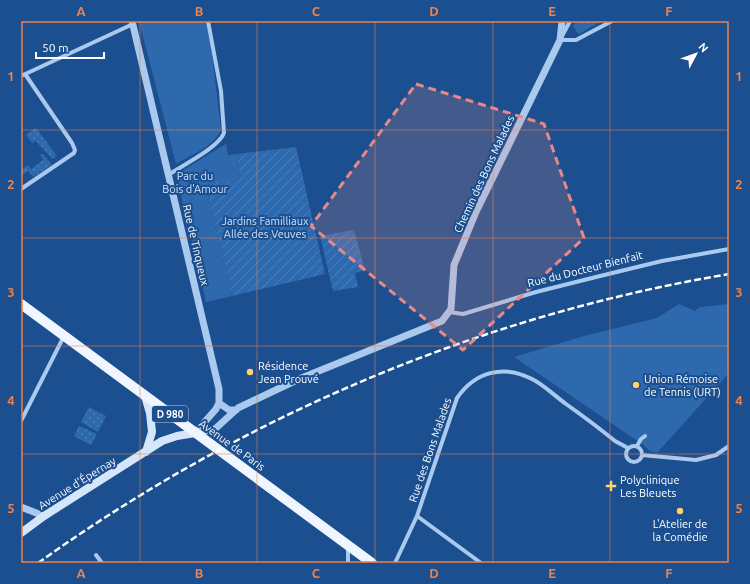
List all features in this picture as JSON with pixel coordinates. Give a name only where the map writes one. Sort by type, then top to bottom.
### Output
[{"type":"main road","name":"Avenue de Paris","points":[[21,304],[372,563]]},
{"type":"main road","points":[[145,396],[150,413],[152,432],[146,452]]},
{"type":"main road","name":"Avenue d'Épernay","points":[[21,533],[44,516],[162,441],[177,436],[195,433]]},
{"type":"street","points":[[168,175],[215,145],[222,138],[224,133],[221,91],[208,21]]},
{"type":"street","name":"Chemin des Bons Malades","points":[[560,40],[562,21]]},
{"type":"street","name":"Chemin des Bons Malades","points":[[236,410],[299,379],[442,321],[451,309],[454,264],[476,212],[570,21]]},
{"type":"street","points":[[560,40],[576,40],[612,21]]},
{"type":"street","points":[[21,190],[74,153],[75,150],[72,143],[23,75],[132,23]]},
{"type":"street","name":"Rue de Tinqueux","points":[[132,23],[219,389],[219,403]]},
{"type":"street","name":"Rue du Docteur Bienfait","points":[[448,312],[463,314],[536,292],[596,277],[662,261],[729,249]]},
{"type":"street","points":[[21,421],[64,336]]},
{"type":"street","name":"Rue des Bons Malades","points":[[395,563],[417,516],[457,398],[464,388],[475,380],[493,372],[511,371],[532,379],[626,447],[626,455],[631,461],[639,461],[642,455],[696,460],[716,455],[729,446]]},
{"type":"street","points":[[195,433],[216,409],[219,403],[230,410],[236,410]]},
{"type":"street","points":[[195,433],[215,429],[236,410]]},
{"type":"street","points":[[637,446],[641,439],[646,436]]},
{"type":"street","points":[[626,447],[633,445],[637,446],[642,451],[642,455]]},
{"type":"street","points":[[21,507],[44,516]]},
{"type":"street","name":"Rue des Bons Malades","points":[[417,516],[481,563]]},
{"type":"street","points":[[348,546],[348,563]]},
{"type":"street","points":[[96,555],[102,563]]},
{"type":"highlighted area","points":[[416,84],[544,124],[584,238],[463,350],[311,226]]},
{"type":"green space","points":[[139,21],[206,21],[210,37],[221,130],[213,141],[207,146],[176,164]]},
{"type":"green space","points":[[577,21],[601,21],[579,34],[573,26]]},
{"type":"green space","points":[[36,128],[57,156],[52,159],[36,141],[32,143],[26,135]]},
{"type":"green space","name":"Parc du Bois d'Amour","points":[[226,144],[228,155],[237,154],[239,182],[214,182],[208,196],[232,296],[206,302],[177,178],[180,172]]},
{"type":"green space","name":"Jardins Familliaux Allée des Veuves","points":[[296,147],[325,274],[232,296],[208,196],[214,182],[239,181],[237,154]]},
{"type":"green space","points":[[43,154],[52,165],[33,177],[28,171],[21,176],[21,170],[28,165],[31,169],[43,160],[40,155]]},
{"type":"green space","points":[[354,230],[365,270],[355,273],[358,287],[333,291],[320,236]]},
{"type":"green space","name":"Union Rémoise de Tennis (URT)","points":[[679,304],[695,311],[700,307],[729,304],[729,373],[657,453],[650,451],[642,444],[514,357],[584,336],[657,318]]},
{"type":"green space","points":[[89,407],[106,416],[98,432],[81,422]]},
{"type":"green space","points":[[79,426],[97,434],[91,445],[74,436]]},
{"type":"railway","points":[[38,563],[117,510],[198,462],[281,418],[367,379],[455,345],[545,316],[636,292],[729,274]]},
{"type":"place","name":"Résidence Jean Prouvé","points":[[250,372]]},
{"type":"place","name":"Union Rémoise de Tennis (URT)","points":[[636,385]]},
{"type":"place","name":"Polyclinique Les Bleuets","points":[[611,486]]},
{"type":"place","name":"L'Atelier de la Comédie","points":[[680,511]]}]
